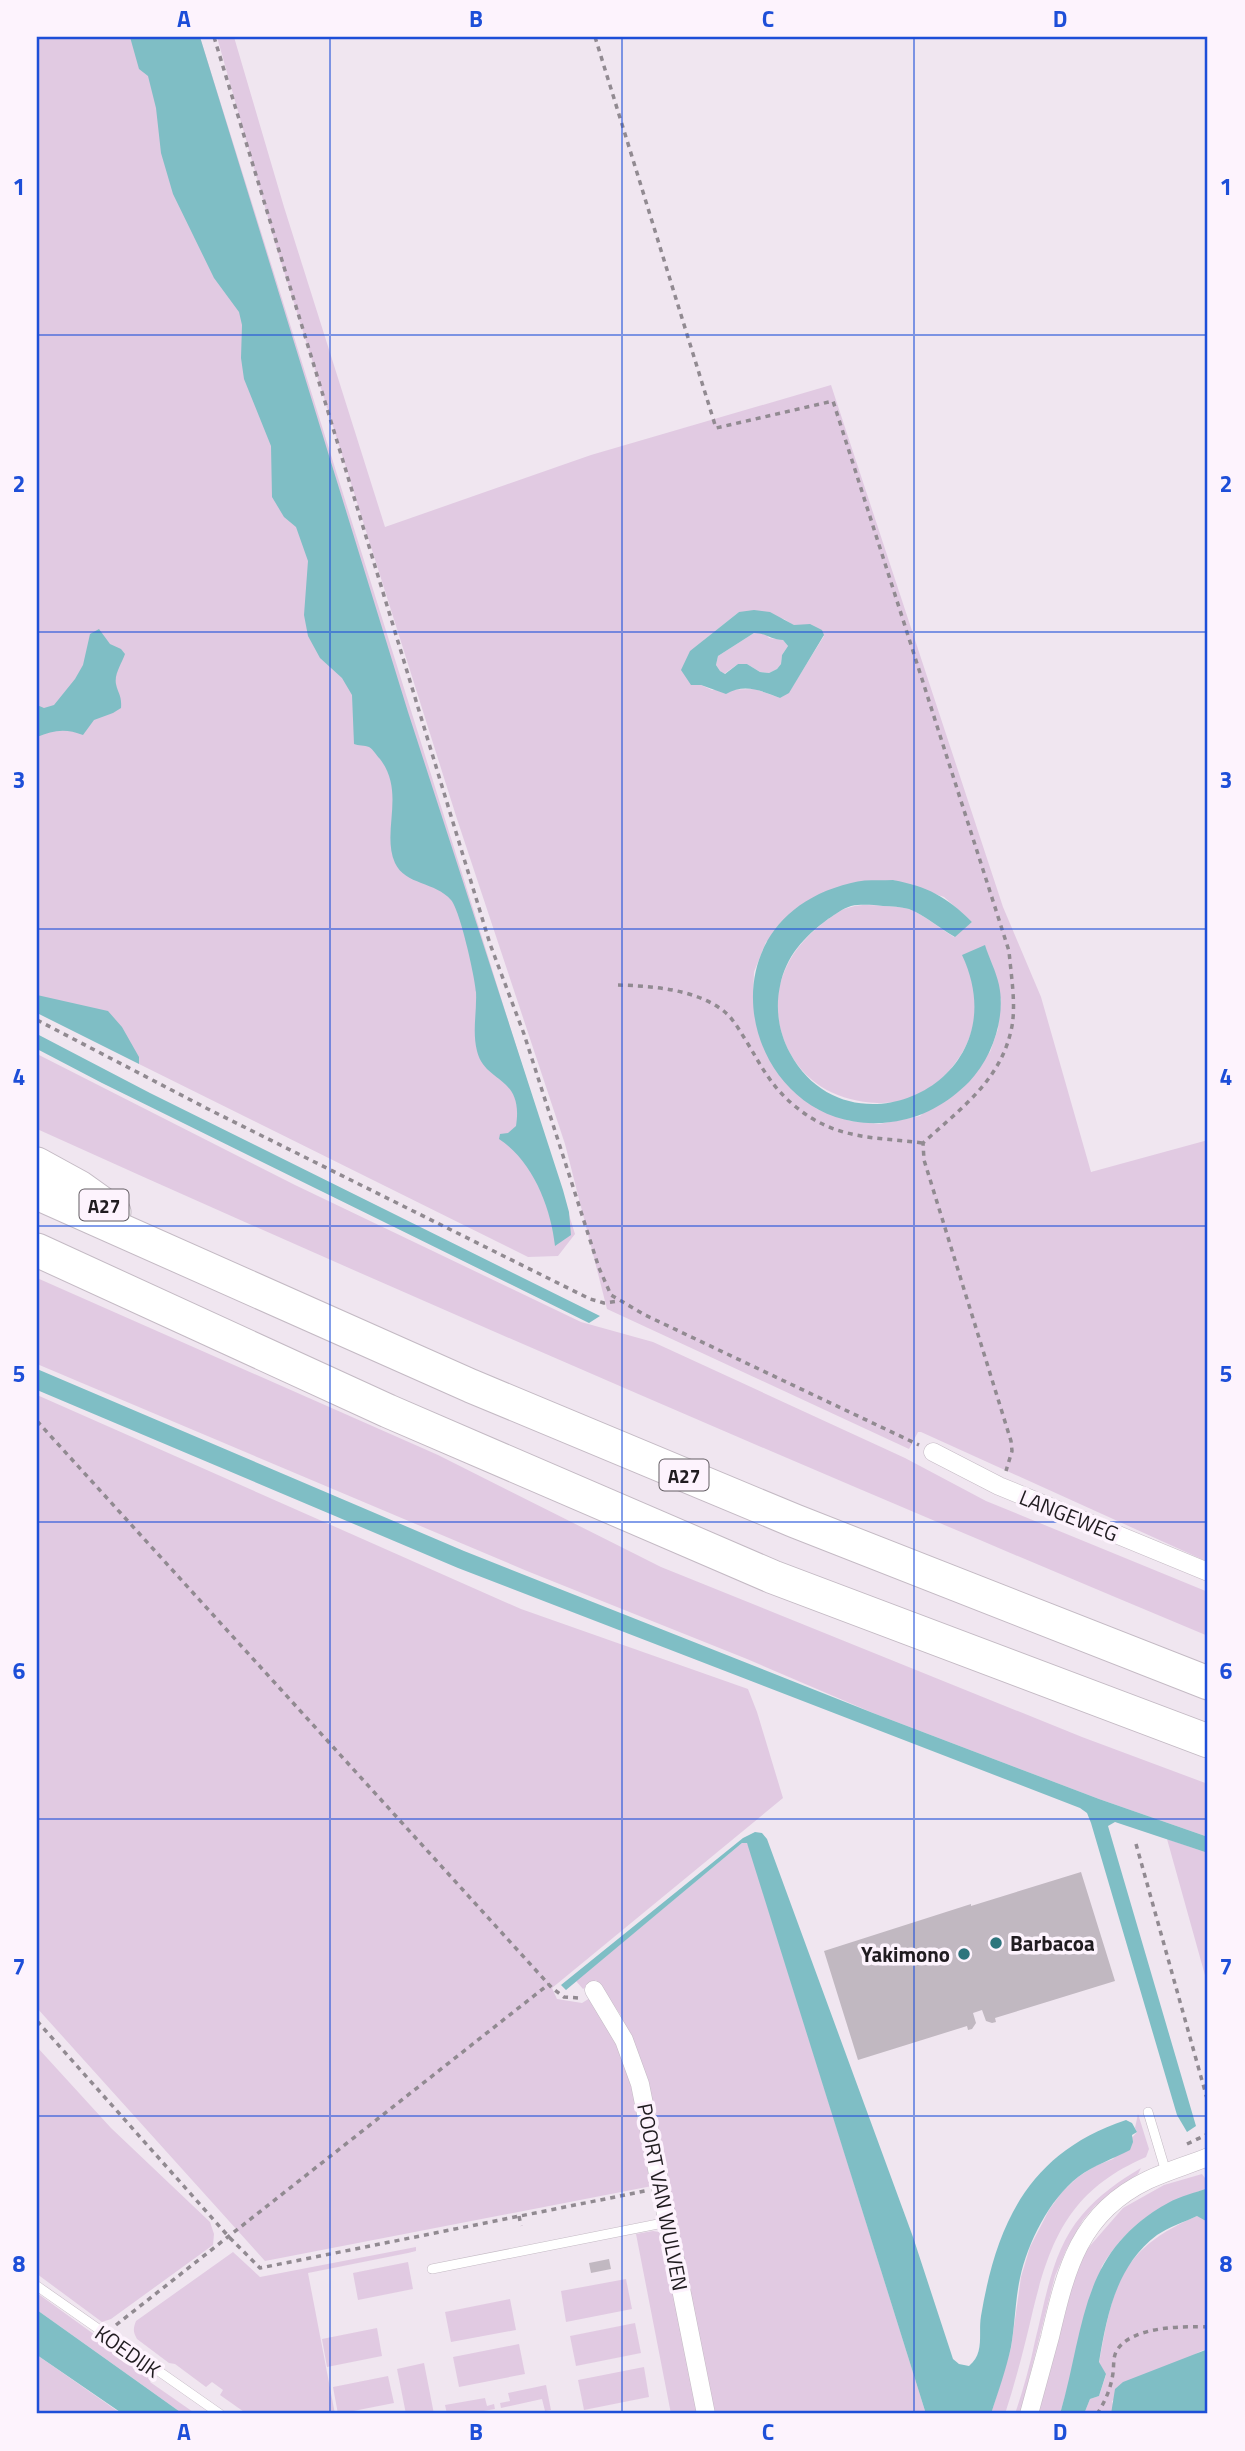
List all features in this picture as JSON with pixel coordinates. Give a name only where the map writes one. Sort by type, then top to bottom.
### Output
[{"type":"highway","name":"A27","points":[[37,1164],[79,1187],[168,1249]]},
{"type":"highway","name":"A27","points":[[37,1192],[471,1386],[733,1495],[1208,1683]]},
{"type":"highway","points":[[37,1250],[388,1411],[773,1577],[1208,1741]]},
{"type":"highway","points":[[37,1270],[295,1392],[388,1411]]},
{"type":"street","name":"LANGEWEG","points":[[933,1452],[999,1486],[1208,1572]]},
{"type":"street","name":"POORT VAN WULVEN","points":[[594,1990],[613,2019],[633,2060],[645,2107],[706,2414]]},
{"type":"street","points":[[1029,2414],[1064,2277],[1083,2236],[1120,2198],[1166,2172],[1208,2157]]},
{"type":"lane","points":[[1148,2112],[1166,2172]]},
{"type":"lane","points":[[432,2269],[668,2222]]},
{"type":"lane","name":"KOEDIJK","points":[[37,2286],[103,2335],[220,2414]]},
{"type":"path","points":[[214,37],[490,944],[524,1034],[599,1268],[611,1294],[645,1315],[933,1452]]},
{"type":"path","points":[[595,37],[716,428],[832,401],[1009,951],[1012,1026],[1000,1059],[986,1085],[961,1111],[923,1143],[856,1137],[814,1119],[776,1088],[726,1013],[697,997],[663,987],[618,985]]},
{"type":"path","points":[[37,1020],[208,1109],[590,1299],[604,1303],[619,1301]]},
{"type":"path","points":[[923,1143],[924,1160],[1012,1451]]},
{"type":"path","points":[[37,1421],[557,1993],[572,1998],[582,1997],[594,1990]]},
{"type":"path","points":[[1136,1844],[1208,2102]]},
{"type":"path","points":[[103,2335],[549,1984]]},
{"type":"path","points":[[37,2021],[229,2237],[260,2268],[645,2191]]},
{"type":"path","points":[[519,2216],[521,2226]]},
{"type":"path","points":[[1097,2414],[1104,2404],[1116,2352],[1123,2343],[1145,2333],[1173,2326],[1208,2328]]},
{"type":"shaded area","points":[[37,37],[200,37],[575,1234],[558,1256],[528,1257],[139,1064],[139,1059],[37,1007]]},
{"type":"shaded area","points":[[217,37],[234,37],[284,207],[385,527],[591,455],[831,385],[1003,907],[1041,997],[1091,1172],[1208,1140],[1208,1562],[921,1432],[918,1432],[909,1449],[607,1309],[565,1144],[457,819],[276,246]],"holes":[[[739,612],[784,619],[824,636],[789,692],[780,698],[755,689],[712,690],[701,685],[704,640]],[[893,880],[944,897],[972,922],[954,937],[909,909],[893,906],[855,906],[828,919],[805,939],[794,954],[779,990],[780,1027],[797,1065],[826,1090],[863,1102],[900,1101],[927,1089],[941,1079],[962,1054],[974,1023],[975,990],[963,955],[1001,999],[998,1029],[990,1052],[920,1116],[879,1124],[850,1121],[817,1109],[753,1001],[754,972],[766,942]]]},
{"type":"shaded area","points":[[754,633],[765,633],[769,638],[783,640],[788,646],[777,669],[769,673],[760,672],[747,664],[738,664],[724,674],[720,671],[716,665],[718,656]]},
{"type":"shaded area","points":[[37,1054],[295,1185],[581,1322],[653,1342],[905,1458],[986,1501],[1208,1592],[1208,1636],[621,1387],[37,1129]]},
{"type":"shaded area","points":[[37,1278],[438,1455],[661,1567],[1082,1737],[1208,1784],[1208,1837],[1099,1799],[873,1713],[747,1659],[527,1571],[37,1364]]},
{"type":"shaded area","points":[[37,1395],[521,1609],[748,1689],[783,1798],[552,1988],[557,1999],[582,2003],[590,1998],[617,2044],[629,2075],[652,2186],[265,2261],[37,2008]]},
{"type":"shaded area","points":[[1167,1839],[1208,1853],[1208,1986]]},
{"type":"shaded area","points":[[742,1843],[747,1843],[749,1847],[926,2414],[713,2414],[637,2051],[620,2014],[596,1980],[583,1989],[576,1981]]},
{"type":"shaded area","points":[[37,2047],[111,2128],[210,2222],[214,2234],[213,2245],[111,2319],[102,2322],[37,2274]]},
{"type":"shaded area","points":[[1138,2114],[1149,2149],[1146,2157],[1100,2184],[1082,2200],[1068,2218],[1057,2238],[1040,2283],[1005,2414],[991,2414],[1011,2348],[1021,2277],[1030,2247],[1049,2210],[1062,2192],[1095,2166],[1113,2159],[1137,2132],[1135,2128]]},
{"type":"shaded area","points":[[1141,2168],[1138,2174],[1095,2206],[1083,2220],[1067,2248],[1055,2276],[1020,2414],[1015,2414],[1029,2369],[1051,2275],[1064,2243],[1082,2215],[1095,2201]]},
{"type":"shaded area","points":[[1202,2174],[1208,2182],[1208,2188],[1175,2201],[1148,2216],[1124,2237],[1102,2266],[1060,2414],[1038,2414],[1070,2289],[1082,2255],[1123,2208],[1164,2185]]},
{"type":"shaded area","points":[[1197,2216],[1205,2220],[1208,2228],[1208,2349],[1112,2401],[1114,2408],[1111,2414],[1084,2414],[1090,2399],[1099,2396],[1106,2375],[1099,2363],[1109,2312],[1124,2273],[1136,2256],[1151,2242]]},
{"type":"shaded area","points":[[659,2232],[662,2238],[697,2414],[671,2414],[636,2234]]},
{"type":"shaded area","points":[[416,2247],[416,2251],[408,2253],[308,2273],[335,2414],[247,2414],[220,2395],[223,2390],[212,2382],[206,2387],[175,2364],[169,2363],[137,2339],[135,2334],[136,2321],[233,2252],[260,2277]]},
{"type":"shaded area","points":[[408,2262],[413,2289],[358,2300],[353,2273]]},
{"type":"shaded area","points":[[626,2279],[632,2309],[566,2322],[561,2291]]},
{"type":"shaded area","points":[[37,2293],[153,2377],[150,2382],[196,2414],[183,2414],[37,2310]]},
{"type":"shaded area","points":[[510,2299],[516,2330],[451,2342],[445,2312]]},
{"type":"shaded area","points":[[635,2323],[641,2353],[576,2366],[570,2336]]},
{"type":"shaded area","points":[[377,2328],[382,2356],[327,2367],[322,2339]]},
{"type":"shaded area","points":[[519,2344],[525,2374],[459,2387],[453,2357]]},
{"type":"shaded area","points":[[37,2355],[116,2410],[123,2414],[37,2414]]},
{"type":"shaded area","points":[[424,2363],[434,2414],[406,2414],[397,2369]]},
{"type":"shaded area","points":[[644,2367],[649,2397],[584,2410],[578,2380]]},
{"type":"shaded area","points":[[388,2376],[394,2403],[338,2414],[333,2387]]},
{"type":"shaded area","points":[[546,2385],[551,2410],[545,2411],[542,2399],[501,2408],[500,2403],[510,2401],[508,2393]]},
{"type":"shaded area","points":[[485,2398],[487,2406],[494,2404],[495,2409],[447,2414],[445,2405]]},
{"type":"water","points":[[130,37],[200,37],[408,712],[563,1190],[571,1235],[555,1246],[549,1216],[538,1186],[522,1160],[499,1139],[500,1134],[508,1133],[516,1126],[517,1109],[509,1089],[481,1062],[477,1051],[475,984],[455,906],[445,894],[406,876],[395,863],[390,838],[392,798],[388,772],[370,748],[354,744],[352,695],[342,678],[320,658],[308,636],[304,615],[308,561],[296,527],[284,517],[272,497],[271,446],[244,379],[239,312],[214,278],[173,194],[161,153],[156,108],[148,76],[139,69]]},
{"type":"water","points":[[739,612],[770,612],[794,625],[810,624],[822,630],[824,635],[789,693],[780,698],[753,689],[740,689],[726,694],[701,685],[691,685],[681,670],[690,651]],"holes":[[[758,633],[783,640],[788,646],[777,669],[769,673],[760,672],[747,664],[738,664],[725,674],[720,671],[716,665],[718,656]]]},
{"type":"water","points":[[99,629],[110,644],[125,654],[116,680],[121,708],[94,720],[83,735],[60,731],[37,737],[37,705],[44,708],[54,705],[83,665],[90,634]]},
{"type":"water","points":[[893,880],[936,894],[954,905],[972,922],[955,937],[915,912],[899,907],[851,906],[828,919],[797,948],[783,975],[778,1012],[783,1037],[790,1053],[817,1085],[850,1101],[886,1103],[920,1092],[949,1071],[969,1040],[974,1000],[962,955],[985,945],[999,985],[999,1024],[990,1049],[977,1072],[961,1090],[943,1103],[924,1113],[891,1122],[841,1119],[801,1098],[772,1065],[756,1024],[754,981],[768,939],[800,905],[851,883]]},
{"type":"water","points":[[37,995],[108,1011],[122,1027],[139,1057],[139,1064],[37,1013]]},
{"type":"water","points":[[37,1034],[150,1093],[600,1316],[589,1323],[102,1083],[37,1049]]},
{"type":"water","points":[[37,1369],[464,1551],[873,1713],[1099,1799],[1208,1837],[1208,1853],[1115,1822],[1108,1826],[1196,2126],[1187,2132],[1177,2115],[1091,1823],[1087,1813],[1080,1808],[458,1568],[37,1390]]},
{"type":"water","points":[[755,1832],[762,1833],[767,1839],[913,2237],[953,2359],[959,2364],[969,2366],[977,2355],[981,2316],[997,2250],[1023,2194],[1042,2171],[1065,2151],[1093,2134],[1126,2120],[1132,2123],[1137,2132],[1132,2135],[1130,2150],[1078,2177],[1068,2186],[1049,2210],[1034,2236],[1020,2278],[1011,2347],[991,2414],[926,2414],[747,1843],[742,1843],[566,1990],[561,1985],[743,1838]]},
{"type":"water","points":[[1208,2188],[1208,2228],[1206,2221],[1197,2216],[1157,2235],[1132,2261],[1110,2309],[1099,2362],[1106,2374],[1099,2396],[1090,2399],[1084,2414],[1060,2414],[1082,2323],[1101,2269],[1117,2245],[1139,2223],[1168,2203]]},
{"type":"water","points":[[37,2310],[183,2414],[123,2414],[37,2355]]},
{"type":"water","points":[[1208,2349],[1208,2414],[1111,2414],[1115,2389],[1123,2382]]},
{"type":"building","points":[[1081,1872],[1115,1981],[995,2018],[996,2022],[992,2023],[986,2021],[982,2010],[973,2013],[976,2023],[972,2029],[968,2030],[967,2026],[858,2060],[824,1951]]},
{"type":"building","points":[[609,2259],[611,2269],[591,2273],[589,2263]]},
{"type":"place","name":"Barbacoa","points":[[996,1943]]},
{"type":"place","name":"Yakimono","points":[[964,1954]]}]
